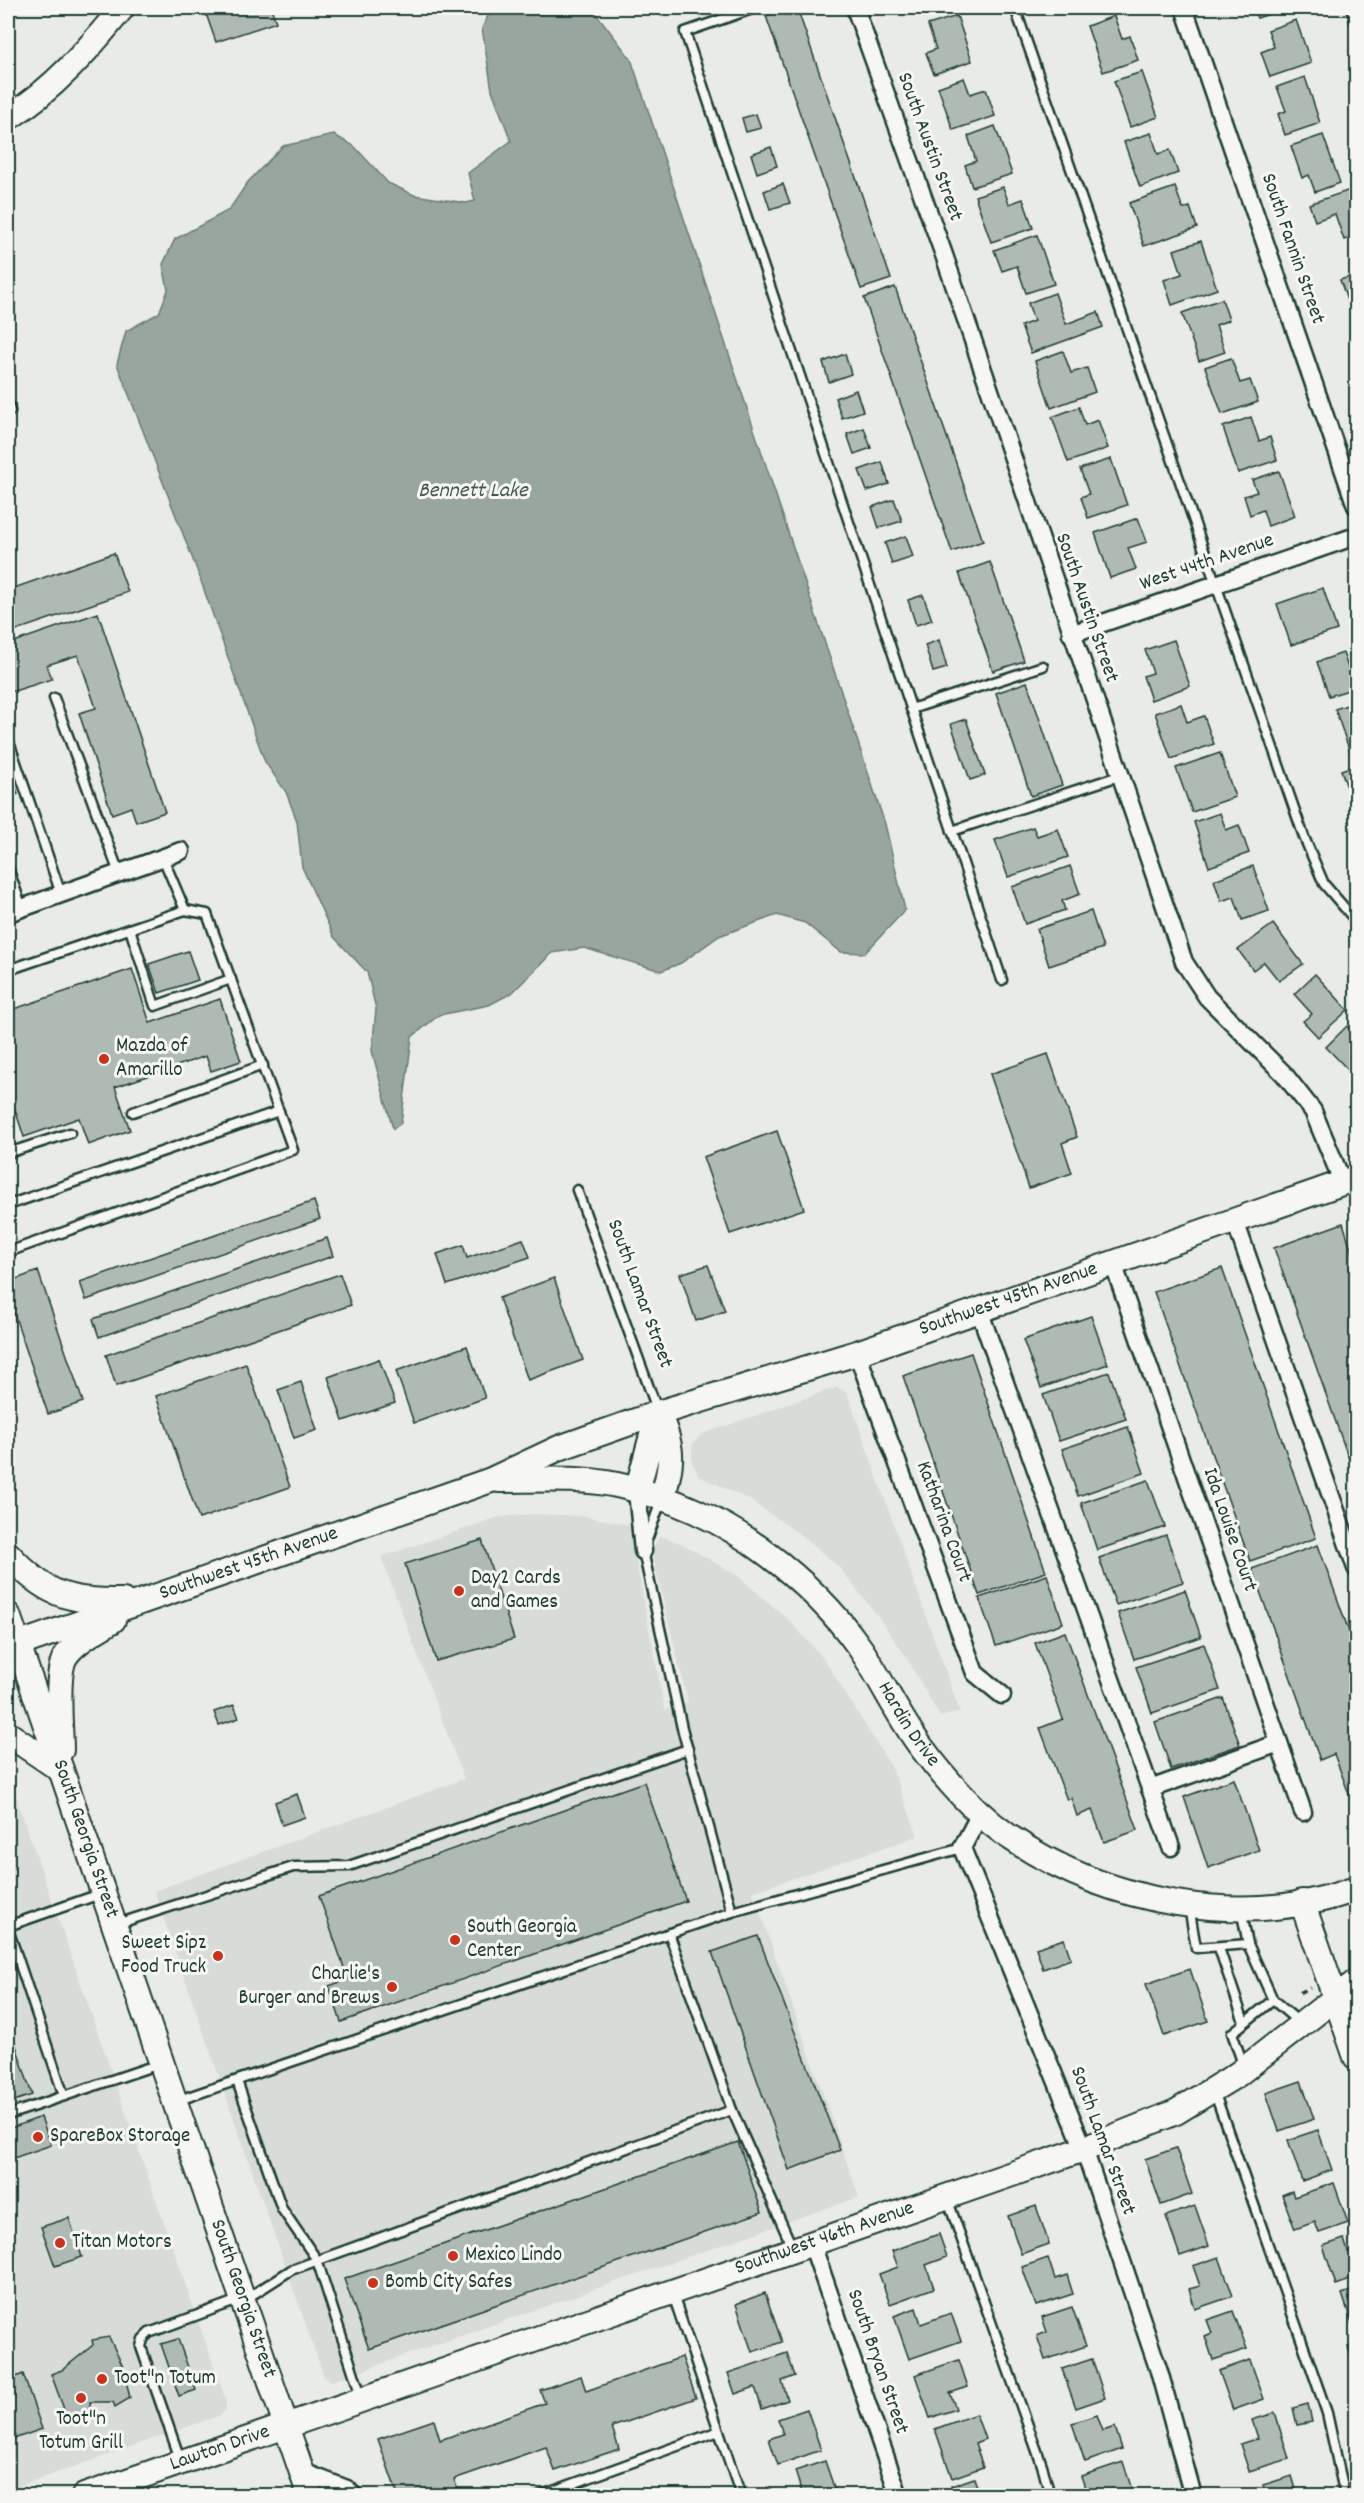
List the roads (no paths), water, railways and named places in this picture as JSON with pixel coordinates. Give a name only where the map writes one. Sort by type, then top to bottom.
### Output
[{"type":"main road","points":[[11,116],[37,100],[87,52],[122,8]]},
{"type":"main road","name":"Southwest 45th Avenue","points":[[13,1646],[491,1480],[559,1448],[658,1413],[857,1353],[1350,1181]]},
{"type":"main road","points":[[662,1499],[671,1469],[672,1450],[681,1426],[692,1413],[725,1393]]},
{"type":"main road","points":[[658,1413],[672,1450]]},
{"type":"main road","points":[[637,1491],[658,1413]]},
{"type":"main road","name":"Hardin Drive","points":[[491,1480],[572,1480],[617,1485],[662,1499],[721,1524],[765,1551],[828,1609],[859,1647],[921,1747],[953,1787],[1007,1835],[1063,1868],[1104,1885],[1150,1898],[1188,1905],[1241,1908],[1302,1902],[1336,1896],[1356,1889]]},
{"type":"main road","points":[[8,1554],[28,1576],[51,1592],[90,1601],[144,1601]]},
{"type":"main road","points":[[61,1770],[61,1680],[65,1658],[80,1642],[144,1601]]},
{"type":"main road","name":"South Georgia Street","points":[[8,1615],[13,1646],[61,1770],[310,2496]]},
{"type":"main road","points":[[8,1734],[61,1770]]},
{"type":"main road","points":[[1302,1902],[1356,2057]]},
{"type":"main road","name":"Southwest 46th Avenue","points":[[286,2425],[1084,2149],[1176,2112],[1245,2070],[1356,1982]]},
{"type":"main road","name":"Lawton Drive","points":[[88,2495],[286,2425]]},
{"type":"street","name":"South Austin Street","points":[[856,8],[944,255],[1184,962],[1207,997],[1284,1074],[1312,1111],[1350,1181]]},
{"type":"street","name":"South Fannin Street","points":[[1184,8],[1356,506]]},
{"type":"street","name":"West 44th Avenue","points":[[1071,634],[1356,536]]},
{"type":"street","points":[[15,910],[181,851]]},
{"type":"street","points":[[1235,1221],[1356,1568]]},
{"type":"street","name":"Ida Louise Court","points":[[1113,1263],[1303,1812]]},
{"type":"street","points":[[979,1310],[1171,1847]]},
{"type":"street","name":"Katharina Court","points":[[857,1353],[975,1674],[1002,1695]]},
{"type":"street","points":[[637,1491],[643,1551]]},
{"type":"street","points":[[1150,1789],[1279,1743]]},
{"type":"street","points":[[962,1848],[981,1812]]},
{"type":"street","name":"South Lamar Street","points":[[962,1848],[1084,2149],[1159,2371],[1193,2496]]},
{"type":"street","name":"South Bryan Street","points":[[803,2247],[898,2496]]},
{"type":"street","points":[[303,2472],[347,2489],[354,2496]]},
{"type":"lane","points":[[755,8],[685,32],[1002,980]]},
{"type":"lane","points":[[1014,8],[1304,837],[1324,884],[1356,921]]},
{"type":"lane","points":[[1351,8],[1356,23]]},
{"type":"lane","points":[[8,90],[11,116]]},
{"type":"lane","points":[[8,404],[10,411],[8,412]]},
{"type":"lane","points":[[911,709],[1043,666]]},
{"type":"lane","points":[[54,698],[119,873]]},
{"type":"lane","points":[[8,739],[61,894]]},
{"type":"lane","points":[[952,831],[1119,776]]},
{"type":"lane","points":[[163,858],[185,910]]},
{"type":"lane","points":[[8,868],[15,910]]},
{"type":"lane","points":[[8,970],[185,910],[207,914],[293,1150],[8,1252]]},
{"type":"lane","points":[[130,929],[155,1006],[231,979]]},
{"type":"lane","points":[[133,1112],[262,1065]]},
{"type":"lane","points":[[8,1205],[279,1111]]},
{"type":"lane","points":[[8,1153],[70,1133]]},
{"type":"lane","name":"South Lamar Street","points":[[577,1190],[658,1413]]},
{"type":"lane","points":[[662,1499],[643,1551],[687,1749],[732,1912]]},
{"type":"lane","points":[[115,1925],[293,1867],[349,1866],[687,1749]]},
{"type":"lane","points":[[176,2102],[732,1912],[962,1848]]},
{"type":"lane","points":[[64,2096],[8,1928],[103,1893]]},
{"type":"lane","points":[[1188,1905],[1196,1948],[1248,1944]]},
{"type":"lane","points":[[1241,1908],[1248,1944],[1273,2000],[1302,2026]]},
{"type":"lane","points":[[669,1933],[732,2110],[803,2247]]},
{"type":"lane","points":[[1219,1948],[1244,2022]]},
{"type":"lane","points":[[1245,2070],[1232,2032],[1273,2000]]},
{"type":"lane","points":[[8,2115],[162,2062]]},
{"type":"lane","points":[[237,2080],[282,2209],[317,2260],[362,2399]]},
{"type":"lane","points":[[1213,2089],[1327,2413],[1345,2496]]},
{"type":"lane","points":[[180,2462],[141,2347],[143,2339],[149,2333],[243,2299],[291,2270],[317,2260],[732,2110]]},
{"type":"lane","points":[[946,2197],[1042,2464],[1050,2496]]},
{"type":"lane","points":[[672,2292],[741,2496]]},
{"type":"lane","points":[[539,2496],[719,2431]]},
{"type":"water","name":"Bennett Lake","points":[[492,8],[592,8],[631,59],[885,824],[905,910],[865,953],[841,952],[805,923],[777,915],[719,936],[681,963],[661,971],[584,948],[552,953],[512,993],[489,1005],[439,1015],[412,1037],[401,1123],[393,1129],[372,1051],[376,1009],[367,972],[334,937],[302,867],[297,821],[286,792],[265,762],[197,570],[117,364],[126,331],[159,313],[168,290],[163,264],[175,239],[229,210],[248,182],[283,146],[334,135],[354,146],[388,183],[414,195],[466,203],[475,201],[468,173],[511,141],[492,90],[482,28]]},
{"type":"place","name":"Mazda of Amarillo","points":[[104,1059]]},
{"type":"place","name":"Day2 Cards and Games","points":[[459,1591]]},
{"type":"place","name":"South Georgia Center","points":[[455,1940]]},
{"type":"place","name":"Sweet Sipz Food Truck","points":[[218,1956]]},
{"type":"place","name":"Charlie's Burger and Brews","points":[[392,1987]]},
{"type":"place","name":"SpareBox Storage","points":[[38,2137]]},
{"type":"place","name":"Titan Motors","points":[[60,2243]]},
{"type":"place","name":"Mexico Lindo","points":[[453,2256]]},
{"type":"place","name":"Bomb City Safes","points":[[373,2283]]},
{"type":"place","name":"Toot\"n Totum","points":[[102,2379]]},
{"type":"place","name":"Toot\"n Totum Grill","points":[[81,2398]]}]
